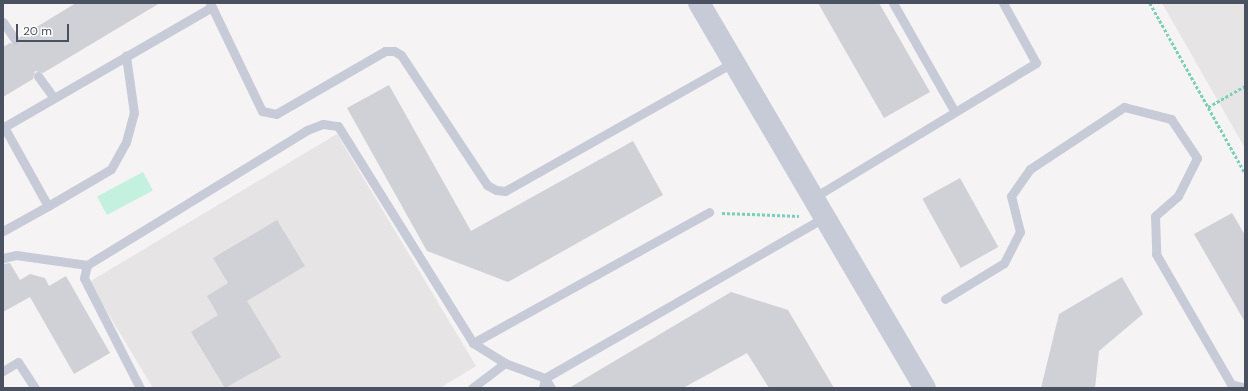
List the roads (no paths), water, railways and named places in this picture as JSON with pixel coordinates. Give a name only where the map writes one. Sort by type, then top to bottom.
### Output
[{"type":"street","points":[[699,3],[925,388]]},
{"type":"lane","points":[[893,3],[955,112]]},
{"type":"lane","points":[[813,198],[1036,63],[1003,3]]},
{"type":"lane","points":[[48,206],[4,127],[211,5],[262,111],[269,114],[276,114],[385,51],[398,53],[488,185],[496,190],[505,190],[734,62]]},
{"type":"lane","points":[[3,22],[15,40]]},
{"type":"lane","points":[[3,231],[112,169],[126,142],[134,113],[126,56]]},
{"type":"lane","points":[[38,76],[53,98]]},
{"type":"lane","points":[[945,299],[1004,263],[1020,232],[1011,196],[1030,169],[1124,107],[1171,119],[1197,158],[1178,196],[1155,216],[1156,254],[1231,384],[1245,388]]},
{"type":"lane","points":[[3,258],[16,255],[87,265],[307,130],[323,124],[338,126],[473,344],[505,363],[545,378],[551,388]]},
{"type":"lane","points":[[473,344],[709,212]]},
{"type":"lane","points":[[543,388],[545,378],[824,217]]},
{"type":"lane","points":[[87,265],[84,278],[140,388]]},
{"type":"lane","points":[[3,371],[18,362],[35,388]]},
{"type":"lane","points":[[472,388],[505,363]]}]
